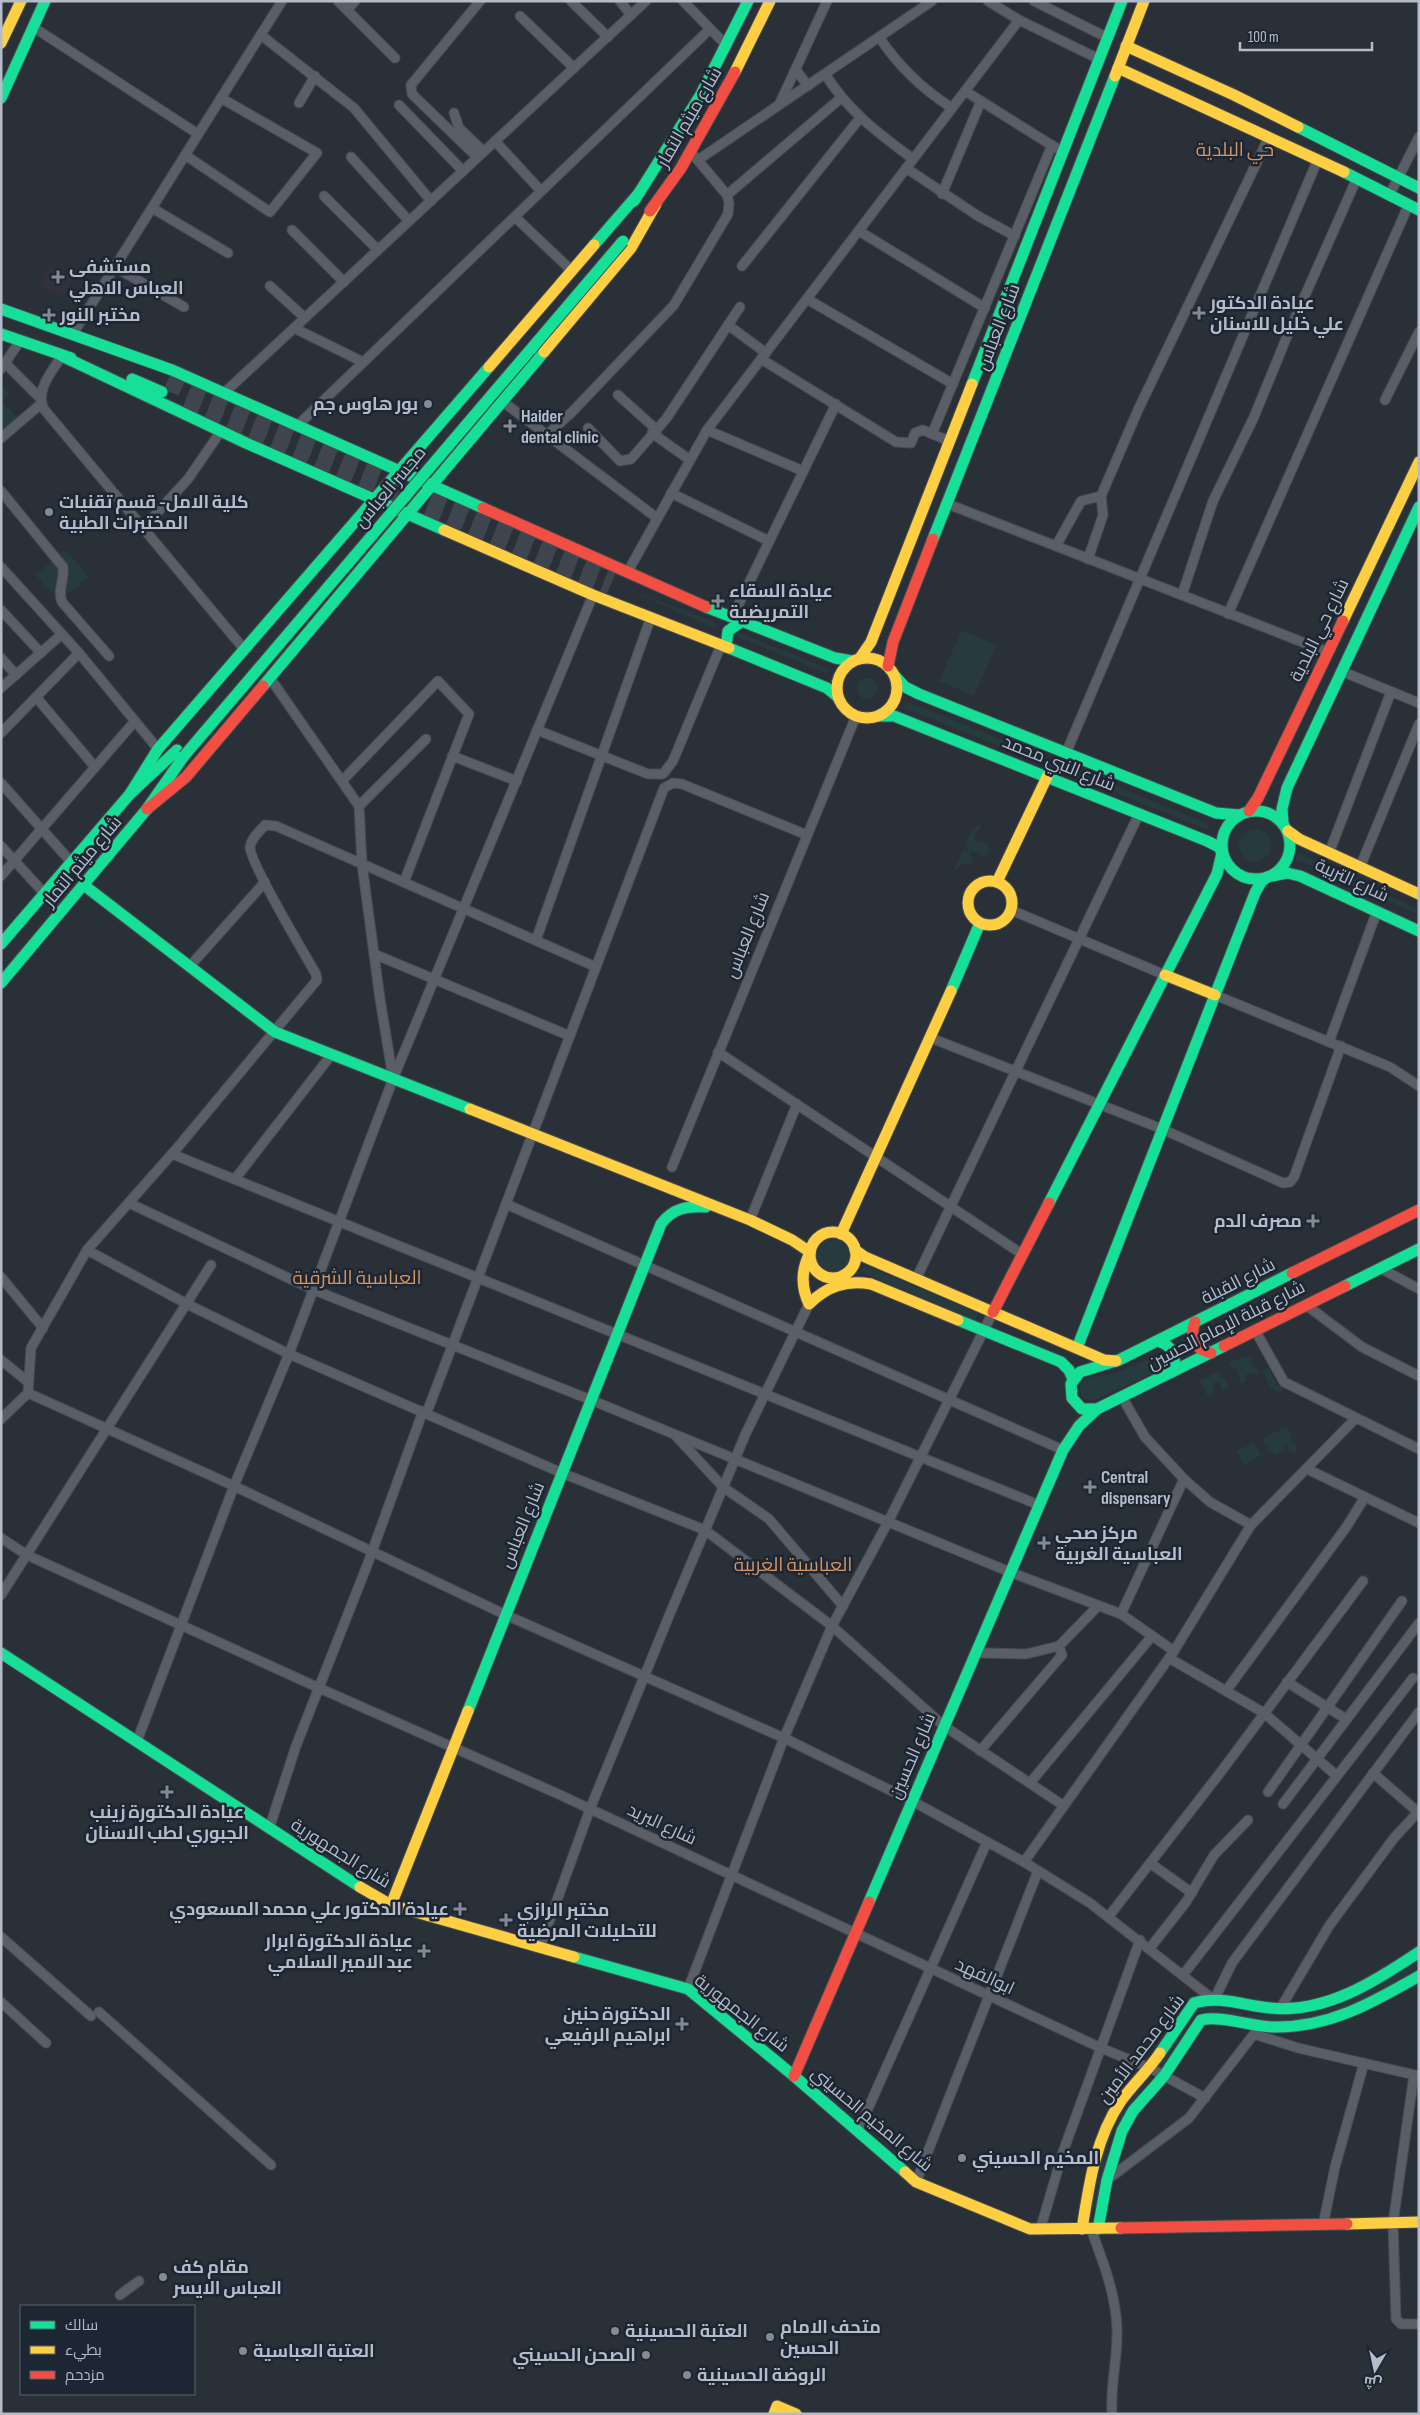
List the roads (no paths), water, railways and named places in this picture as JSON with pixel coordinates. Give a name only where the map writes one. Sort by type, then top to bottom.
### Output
[{"type":"main road","points":[[1,43],[21,1]]},
{"type":"main road","points":[[1,98],[45,1]]},
{"type":"main road","name":"شارع ميثم التمار","points":[[620,238],[640,192],[686,120],[727,46],[748,1]]},
{"type":"main road","name":"شارع ميثم التمار","points":[[620,238],[656,204],[695,156],[770,1]]},
{"type":"main road","name":"شارع العباس","points":[[856,660],[871,642],[1122,1]]},
{"type":"main road","name":"شارع العباس","points":[[892,671],[893,642],[1144,1]]},
{"type":"main road","points":[[13,19],[32,29]]},
{"type":"main road","points":[[1126,46],[1234,95],[1419,188]]},
{"type":"main road","points":[[1118,68],[1357,178],[1414,207]]},
{"type":"main road","points":[[130,794],[158,749],[640,192]]},
{"type":"main road","points":[[147,809],[186,777],[446,469],[631,248],[656,204]]},
{"type":"main road","name":"مجسر العباس","points":[[180,752],[620,238]]},
{"type":"main road","points":[[1,309],[140,357],[432,484],[716,612],[835,658],[878,660],[892,671],[897,691],[895,699],[891,706],[878,716],[871,718],[856,716],[848,712],[838,697],[827,688],[684,629],[593,595],[442,530],[95,374],[62,356]]},
{"type":"main road","points":[[1,334],[62,356],[165,387],[72,335]]},
{"type":"main road","points":[[372,458],[399,460],[417,450]]},
{"type":"main road","name":"شارع حي البلدية","points":[[1244,813],[1258,798],[1419,462]]},
{"type":"main road","points":[[446,469],[445,482],[457,496]]},
{"type":"main road","points":[[345,487],[352,495],[356,505],[356,516],[352,525]]},
{"type":"main road","points":[[1077,1348],[1256,889],[1261,882],[1283,867],[1288,858],[1290,849],[1283,805],[1295,770],[1415,525],[1419,507]]},
{"type":"main road","points":[[384,542],[405,529],[423,527],[442,530]]},
{"type":"main road","points":[[614,577],[696,603]]},
{"type":"main road","points":[[608,591],[684,629]]},
{"type":"main road","points":[[706,638],[718,628],[716,612]]},
{"type":"main road","points":[[724,646],[728,631],[737,620]]},
{"type":"main road","points":[[838,697],[836,686],[840,674],[856,660]]},
{"type":"main road","name":"شارع النبي محمد","points":[[892,671],[905,687],[918,694],[1216,813],[1231,816],[1244,813]]},
{"type":"main road","name":"شارع النبي محمد","points":[[878,716],[894,716],[1207,841],[1219,847],[1222,853]]},
{"type":"main road","name":"شارع ميثم التمار","points":[[1,944],[130,794],[180,752]]},
{"type":"main road","name":"شارع ميثم التمار","points":[[1,983],[85,886],[147,809],[180,752]]},
{"type":"main road","points":[[1276,761],[1281,769],[1285,771],[1295,770]]},
{"type":"main road","points":[[997,882],[1047,777]]},
{"type":"main road","points":[[993,1312],[1220,869],[1224,831],[1230,822],[1244,813],[1270,813],[1285,827]]},
{"type":"main road","name":"شارع التربية","points":[[1285,827],[1299,839],[1419,894]]},
{"type":"main road","points":[[1222,853],[1234,872],[1245,877],[1267,878]]},
{"type":"main road","name":"شارع التربية","points":[[1267,878],[1282,874],[1296,874],[1419,931]]},
{"type":"main road","points":[[991,881],[997,882],[1003,885],[1010,895],[1011,910],[1007,918],[997,924],[980,923],[975,919],[969,908],[970,895],[978,885],[991,881]]},
{"type":"main road","points":[[85,886],[276,1032],[750,1220],[792,1240],[810,1253],[811,1260],[817,1271],[828,1277],[835,1278],[841,1276],[852,1268],[856,1256],[848,1237],[831,1232],[821,1235],[814,1243],[810,1253],[803,1278],[805,1293],[810,1304],[827,1288],[837,1284],[860,1282],[871,1284],[1061,1362],[1070,1370],[1073,1379],[1070,1388],[1074,1402],[1087,1410],[1097,1409]]},
{"type":"main road","points":[[841,1234],[931,1038],[980,923]]},
{"type":"main road","points":[[1165,975],[1215,995]]},
{"type":"main road","name":"شارع العباس","points":[[392,1904],[661,1224],[673,1211],[689,1206],[723,1210]]},
{"type":"main road","name":"شارع القبلة","points":[[1073,1379],[1084,1370],[1118,1360],[1419,1210]]},
{"type":"main road","name":"شارع قبلة الإمام الحسين","points":[[1062,1450],[1079,1426],[1097,1409],[1419,1248]]},
{"type":"main road","points":[[855,1250],[865,1257],[1107,1361],[1118,1360]]},
{"type":"main road","points":[[1195,1322],[1191,1336],[1193,1343],[1204,1352],[1211,1353]]},
{"type":"main road","points":[[1157,1341],[1163,1342],[1173,1349],[1176,1360],[1172,1372]]},
{"type":"main road","name":"شارع الحسين","points":[[794,2076],[1062,1450]]},
{"type":"main road","name":"شارع الجمهورية","points":[[1,1653],[366,1891],[392,1904],[688,1989],[794,2076]]},
{"type":"main road","name":"شارع محمد الأمين","points":[[1090,2229],[1092,2167],[1103,2134],[1121,2101],[1150,2068],[1189,2008],[1202,2000],[1214,2000],[1252,2007],[1280,2008],[1312,2005],[1343,1996],[1373,1982],[1419,1952]]},
{"type":"main road","name":"شارع محمد الأمين","points":[[1090,2229],[1107,2180],[1112,2156],[1126,2122],[1140,2102],[1164,2076],[1198,2023],[1203,2019],[1213,2017],[1257,2030],[1300,2026],[1332,2020],[1367,2006],[1419,1976]]},
{"type":"main road","name":"شارع المخيم الحسيني","points":[[794,2076],[916,2182],[1030,2229],[1419,2222]]},
{"type":"main road","points":[[775,2410],[796,2414]]},
{"type":"street","points":[[72,335],[282,1]]},
{"type":"street","points":[[338,1],[395,58]]},
{"type":"street","points":[[347,10],[355,1]]},
{"type":"street","points":[[480,1],[411,85],[410,89],[412,94],[480,154]]},
{"type":"street","points":[[571,1],[608,37]]},
{"type":"street","points":[[620,1],[631,15]]},
{"type":"street","points":[[224,393],[646,1]]},
{"type":"street","points":[[683,1],[727,46]]},
{"type":"street","points":[[779,105],[827,1]]},
{"type":"street","points":[[914,13],[919,1]]},
{"type":"street","points":[[546,435],[572,412],[674,305],[728,214],[729,203],[727,195],[695,156],[779,105],[932,1]]},
{"type":"street","points":[[988,1],[1019,20],[1099,59]]},
{"type":"street","points":[[1034,1],[1108,38]]},
{"type":"street","points":[[520,16],[574,68]]},
{"type":"street","points":[[627,573],[707,430],[1019,20]]},
{"type":"street","points":[[32,29],[198,134]]},
{"type":"street","points":[[298,425],[710,29]]},
{"type":"street","points":[[261,35],[354,108],[431,201]]},
{"type":"street","points":[[879,37],[900,65],[920,86],[952,108]]},
{"type":"street","points":[[796,70],[808,86]]},
{"type":"street","points":[[825,74],[841,98],[860,118],[913,159]]},
{"type":"street","points":[[299,103],[315,76]]},
{"type":"street","points":[[965,91],[1063,152]]},
{"type":"street","points":[[185,155],[270,212],[317,153],[221,98]]},
{"type":"street","points":[[727,195],[841,98]]},
{"type":"street","points":[[942,194],[981,101]]},
{"type":"street","points":[[399,105],[463,171]]},
{"type":"street","points":[[454,113],[459,128],[480,154]]},
{"type":"street","points":[[742,266],[860,118]]},
{"type":"street","points":[[1088,559],[1103,515],[1101,496],[1138,410],[1269,137]]},
{"type":"street","points":[[1390,194],[1419,137]]},
{"type":"street","points":[[495,141],[541,191]]},
{"type":"street","points":[[932,434],[1052,145]]},
{"type":"street","points":[[350,157],[409,222]]},
{"type":"street","points":[[1066,753],[1318,160]]},
{"type":"street","points":[[906,168],[942,194],[1015,236]]},
{"type":"street","points":[[1182,595],[1213,501],[1254,417],[1288,334],[1357,178]]},
{"type":"street","points":[[324,196],[378,250]]},
{"type":"street","points":[[1228,614],[1414,207]]},
{"type":"street","points":[[152,208],[228,253]]},
{"type":"street","points":[[515,217],[571,270]]},
{"type":"street","points":[[292,230],[344,282]]},
{"type":"street","points":[[859,231],[985,308]]},
{"type":"street","points":[[115,267],[184,307]]},
{"type":"street","points":[[270,286],[305,318]]},
{"type":"street","points":[[806,299],[953,384]]},
{"type":"street","points":[[588,428],[620,461],[630,459],[655,432],[740,307]]},
{"type":"street","points":[[728,325],[763,356],[896,442],[911,443],[915,433],[919,430],[949,441]]},
{"type":"street","points":[[294,328],[363,362]]},
{"type":"street","points":[[1385,400],[1419,332]]},
{"type":"street","points":[[20,341],[3,366],[41,401],[52,420],[244,650]]},
{"type":"street","points":[[1,438],[41,401],[44,386],[62,356]]},
{"type":"street","points":[[618,395],[655,432],[690,460]]},
{"type":"street","points":[[502,401],[657,518]]},
{"type":"street","points":[[737,620],[770,541],[836,404]]},
{"type":"street","points":[[707,430],[803,472]]},
{"type":"street","points":[[143,528],[188,479],[221,431]]},
{"type":"street","points":[[1,491],[63,567],[65,575],[61,586],[62,602],[109,656]]},
{"type":"street","points":[[671,493],[770,541]]},
{"type":"street","points":[[1056,546],[1081,501],[1101,496]]},
{"type":"street","points":[[948,504],[1328,652]]},
{"type":"street","points":[[1,567],[79,653],[158,749]]},
{"type":"street","points":[[137,1741],[234,1486],[289,1354],[394,1079],[593,595]]},
{"type":"street","points":[[1,610],[41,653]]},
{"type":"street","points":[[536,940],[651,618]]},
{"type":"street","points":[[1,688],[62,634]]},
{"type":"street","points":[[537,730],[648,774],[658,775],[666,771],[673,761],[724,646]]},
{"type":"street","points":[[1,733],[79,653]]},
{"type":"street","points":[[1,658],[16,675]]},
{"type":"street","points":[[1342,671],[1419,703]]},
{"type":"street","points":[[270,678],[359,806],[362,864],[394,1079]]},
{"type":"street","points":[[342,781],[438,681],[469,714],[404,882]]},
{"type":"street","points":[[1329,853],[1391,692]]},
{"type":"street","points":[[36,697],[95,767]]},
{"type":"street","name":"شارع العباس","points":[[672,1167],[856,716]]},
{"type":"street","points":[[1,876],[134,720]]},
{"type":"street","points":[[1360,867],[1419,724]]},
{"type":"street","points":[[359,806],[426,738]]},
{"type":"street","points":[[452,756],[516,781]]},
{"type":"street","points":[[1,783],[70,862]]},
{"type":"street","points":[[269,1829],[296,1746],[452,1346],[662,791],[666,786],[673,783],[682,784],[807,835]]},
{"type":"street","points":[[916,1279],[1139,814]]},
{"type":"street","points":[[1,1418],[28,1393],[30,1348],[87,1250],[276,1032],[316,980],[316,974],[265,882],[250,850],[252,840],[265,825],[276,826],[596,967]]},
{"type":"street","points":[[1,846],[44,893]]},
{"type":"street","points":[[190,966],[265,882]]},
{"type":"street","points":[[1011,910],[1165,975]]},
{"type":"street","points":[[1329,1042],[1377,911]]},
{"type":"street","points":[[374,954],[570,1036]]},
{"type":"street","points":[[1215,995],[1390,1067],[1419,1086]]},
{"type":"street","points":[[931,1038],[1162,1129],[1283,1183],[1290,1182],[1294,1177],[1341,1046]]},
{"type":"street","points":[[718,1052],[1022,1254]]},
{"type":"street","points":[[235,1179],[332,1054]]},
{"type":"street","points":[[750,1220],[797,1104]]},
{"type":"street","points":[[172,1154],[1039,1505]]},
{"type":"street","points":[[129,1203],[314,1290],[675,1434],[1010,1572],[1121,1614],[1152,1636],[1171,1654],[1226,1691],[1264,1713],[1337,1776]]},
{"type":"street","points":[[506,1204],[1062,1450]]},
{"type":"street","points":[[87,1250],[187,1304],[289,1354],[562,1473],[705,1530],[832,1626],[944,1726],[1064,1806]]},
{"type":"street","points":[[1,1595],[211,1265]]},
{"type":"street","points":[[1380,1268],[1419,1289]]},
{"type":"street","points":[[1,1277],[43,1328]]},
{"type":"street","points":[[540,1947],[590,1809],[723,1487],[765,1393],[810,1304]]},
{"type":"street","points":[[1306,1305],[1362,1347],[1419,1376]]},
{"type":"street","points":[[688,1989],[784,1738],[832,1626],[888,1522],[993,1312]]},
{"type":"street","points":[[1255,1330],[1284,1382],[1419,1449]]},
{"type":"street","points":[[1,1360],[28,1382]]},
{"type":"street","points":[[28,1393],[234,1486],[643,1678],[784,1738],[912,1801],[1024,1862],[1109,1916],[1214,2000],[1232,1963],[1419,1712]]},
{"type":"street","points":[[1122,1397],[1145,1437],[1184,1479],[1210,1502],[1251,1526]]},
{"type":"street","points":[[1024,1862],[1171,1654],[1251,1526],[1356,1418]]},
{"type":"street","points":[[675,1434],[723,1487],[769,1519],[843,1606]]},
{"type":"street","points":[[701,1462],[700,1451],[709,1448]]},
{"type":"street","points":[[1307,1469],[1419,1523]]},
{"type":"street","points":[[1121,1614],[1184,1479]]},
{"type":"street","points":[[1226,1691],[1347,1526],[1365,1497]]},
{"type":"street","name":"شارع البريد","points":[[1,1538],[27,1555],[590,1809],[855,1933]]},
{"type":"street","points":[[1109,1916],[1363,1581]]},
{"type":"street","points":[[1268,1792],[1402,1601]]},
{"type":"street","points":[[982,1653],[1026,1654],[1059,1646],[1098,1606]]},
{"type":"street","points":[[1283,1804],[1318,1760],[1346,1719],[1419,1623]]},
{"type":"street","points":[[1030,1783],[1152,1636]]},
{"type":"street","points":[[980,1751],[1062,1655],[1059,1646]]},
{"type":"street","points":[[1183,1976],[1413,1678]]},
{"type":"street","points":[[1287,1682],[1346,1719]]},
{"type":"street","points":[[1280,2008],[1329,1926],[1394,1838],[1418,1812],[1373,1773]]},
{"type":"street","points":[[1150,1948],[1192,1893],[1214,1855],[1248,1820]]},
{"type":"street","points":[[858,2131],[987,1842]]},
{"type":"street","points":[[1150,1862],[1192,1893]]},
{"type":"street","points":[[916,2182],[1038,1871]]},
{"type":"street","name":"ابوالفهد","points":[[855,1933],[1101,2048],[1150,2068]]},
{"type":"street","points":[[1,1937],[95,2014],[272,2165]]},
{"type":"street","points":[[1040,2230],[1063,2152],[1140,1940]]},
{"type":"street","points":[[1,2002],[46,2043]]},
{"type":"street","points":[[1107,2180],[1179,2127],[1205,2098],[1257,2030],[1298,2048],[1416,2076],[1393,2223],[1396,2319],[1401,2324],[1419,2324]]},
{"type":"street","points":[[1323,2224],[1335,2167],[1364,2063]]},
{"type":"street","points":[[1150,2068],[1205,2098]]},
{"type":"street","points":[[1090,2229],[1111,2288],[1116,2316],[1112,2414]]},
{"type":"street","points":[[120,2295],[138,2281]]},
{"type":"tunnel","points":[[167,382],[614,577]]},
{"type":"tunnel","points":[[185,402],[608,591]]},
{"type":"place","name":"مستشفى العباس الاهلي","points":[[58,277]]},
{"type":"place","name":"عيادة الدكتور علي خليل للاسنان","points":[[1199,313]]},
{"type":"place","name":"مختبر النور","points":[[49,315]]},
{"type":"place","name":"بور هاوس جم","points":[[428,404]]},
{"type":"place","name":"Haider dental clinic","points":[[510,426]]},
{"type":"place","name":"كلية الامل- قسم تقنيات المختبرات الطبية","points":[[49,512]]},
{"type":"place","name":"عيادة السقاء التمريضية","points":[[718,601]]},
{"type":"place","name":"مصرف الدم","points":[[1313,1221]]},
{"type":"place","name":"Central dispensary","points":[[1090,1487]]},
{"type":"place","name":"مركز صحي العباسية الغربية","points":[[1044,1543]]},
{"type":"place","name":"عيادة الدكتورة زينب الجبوري لطب الاسنان","points":[[167,1792]]},
{"type":"place","name":"عيادة الدكتور علي محمد المسعودي","points":[[460,1909]]},
{"type":"place","name":"مختبر الرازي للتحليلات المرضية","points":[[506,1920]]},
{"type":"place","name":"عيادة الدكتورة ابرار عبد الامير السلامي","points":[[424,1951]]},
{"type":"place","name":"الدكتورة حنين ابراهيم الرفيعي","points":[[682,2024]]},
{"type":"place","name":"المخيم الحسيني","points":[[962,2158]]},
{"type":"place","name":"مقام كف العباس الايسر","points":[[163,2277]]},
{"type":"place","name":"العتبة الحسينية","points":[[615,2331]]},
{"type":"place","name":"متحف الامام الحسين","points":[[770,2337]]},
{"type":"place","name":"العتبة العباسية","points":[[243,2351]]},
{"type":"place","name":"الصحن الحسيني","points":[[646,2355]]},
{"type":"place","name":"الروضة الحسينية","points":[[687,2375]]},
{"type":"district","name":"حي البلدية","points":[[1235,149]]},
{"type":"district","name":"العباسية الشرقية","points":[[357,1277]]},
{"type":"district","name":"العباسية الغربية","points":[[793,1564]]}]
